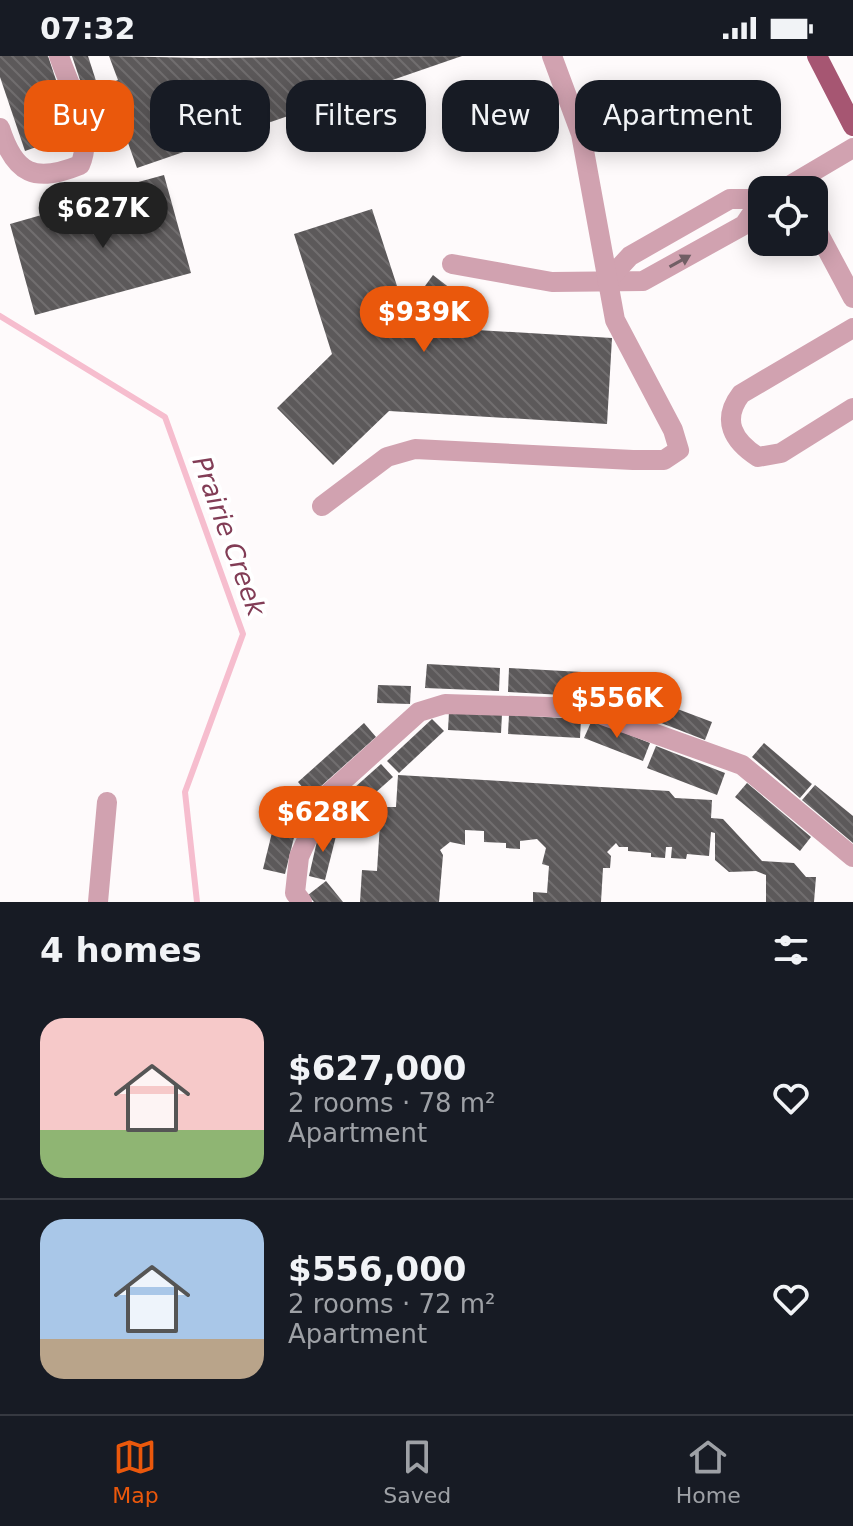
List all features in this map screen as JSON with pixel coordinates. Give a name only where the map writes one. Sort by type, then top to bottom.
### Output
[{"type":"main road","points":[[817,56],[853,126]]},
{"type":"street","points":[[0,128],[7,152],[28,171],[52,177],[80,165],[86,137],[59,56]]},
{"type":"street","points":[[322,506],[387,457],[415,449],[633,460],[664,460],[679,450],[673,430],[615,320],[581,134],[552,56]]},
{"type":"street","points":[[809,176],[853,148]]},
{"type":"street","points":[[607,281],[630,256],[730,199],[748,200]]},
{"type":"street","points":[[452,264],[552,282],[643,281],[744,225],[748,219]]},
{"type":"street","points":[[828,251],[853,298]]},
{"type":"street","points":[[853,328],[741,394],[732,406],[730,420],[733,435],[758,457],[781,453],[853,408]]},
{"type":"street","points":[[302,902],[295,893],[299,857],[327,795],[419,712],[445,704],[583,708],[742,765],[853,857]]},
{"type":"street","points":[[98,902],[107,802]]},
{"type":"building","points":[[0,56],[48,56],[56,80],[24,80],[24,148],[0,77]]},
{"type":"building","points":[[72,56],[88,56],[96,80],[80,80]]},
{"type":"building","points":[[109,56],[462,56],[392,80],[286,80],[286,117],[270,122],[270,80],[150,80],[150,152],[183,152],[137,168],[131,152],[134,152],[134,80],[118,80]]},
{"type":"building","points":[[164,175],[191,273],[35,315],[10,224],[45,214],[49,229],[126,209],[120,187]]},
{"type":"building","points":[[372,209],[410,326],[612,338],[607,424],[389,411],[333,465],[277,408],[332,354],[294,234]]},
{"type":"building","points":[[433,275],[455,292],[431,324],[409,308]]},
{"type":"building","points":[[427,664],[500,668],[499,691],[425,688]]},
{"type":"building","points":[[509,668],[582,672],[581,696],[508,692]]},
{"type":"building","points":[[595,678],[712,722],[705,740],[589,695]]},
{"type":"building","points":[[378,685],[411,686],[410,704],[377,703]]},
{"type":"building","points":[[449,712],[502,714],[501,733],[448,730]]},
{"type":"building","points":[[509,715],[581,719],[580,738],[508,734]]},
{"type":"building","points":[[432,719],[444,731],[399,773],[387,761]]},
{"type":"building","points":[[592,720],[650,743],[643,761],[584,738]]},
{"type":"building","points":[[364,723],[376,737],[310,796],[298,782]]},
{"type":"building","points":[[764,743],[812,784],[800,798],[752,757]]},
{"type":"building","points":[[656,746],[725,773],[717,795],[647,768]]},
{"type":"building","points":[[381,764],[393,777],[339,825],[327,812]]},
{"type":"building","points":[[398,775],[669,791],[675,798],[712,800],[711,818],[723,819],[762,861],[794,863],[806,877],[816,877],[814,902],[766,902],[766,875],[756,871],[729,872],[715,860],[715,833],[711,832],[709,856],[687,854],[686,859],[671,858],[672,847],[666,847],[665,858],[651,857],[651,853],[628,851],[628,847],[619,847],[616,843],[607,852],[611,856],[610,868],[603,868],[601,902],[533,902],[533,892],[547,893],[549,866],[542,864],[546,848],[537,839],[520,841],[520,849],[506,848],[506,843],[484,842],[484,831],[465,830],[465,845],[450,842],[440,850],[443,855],[439,902],[360,902],[362,870],[377,871],[381,807],[396,807]]},
{"type":"building","points":[[747,783],[811,837],[800,851],[735,797]]},
{"type":"building","points":[[815,785],[853,816],[853,843],[802,800]]},
{"type":"building","points":[[281,796],[303,801],[285,874],[263,869]]},
{"type":"building","points":[[320,828],[337,832],[325,880],[309,876]]},
{"type":"building","points":[[326,881],[343,902],[314,902],[308,895]]},
{"type":"waterway","name":"Prairie Creek","points":[[0,316],[165,417],[243,634],[185,792],[197,902]]}]
